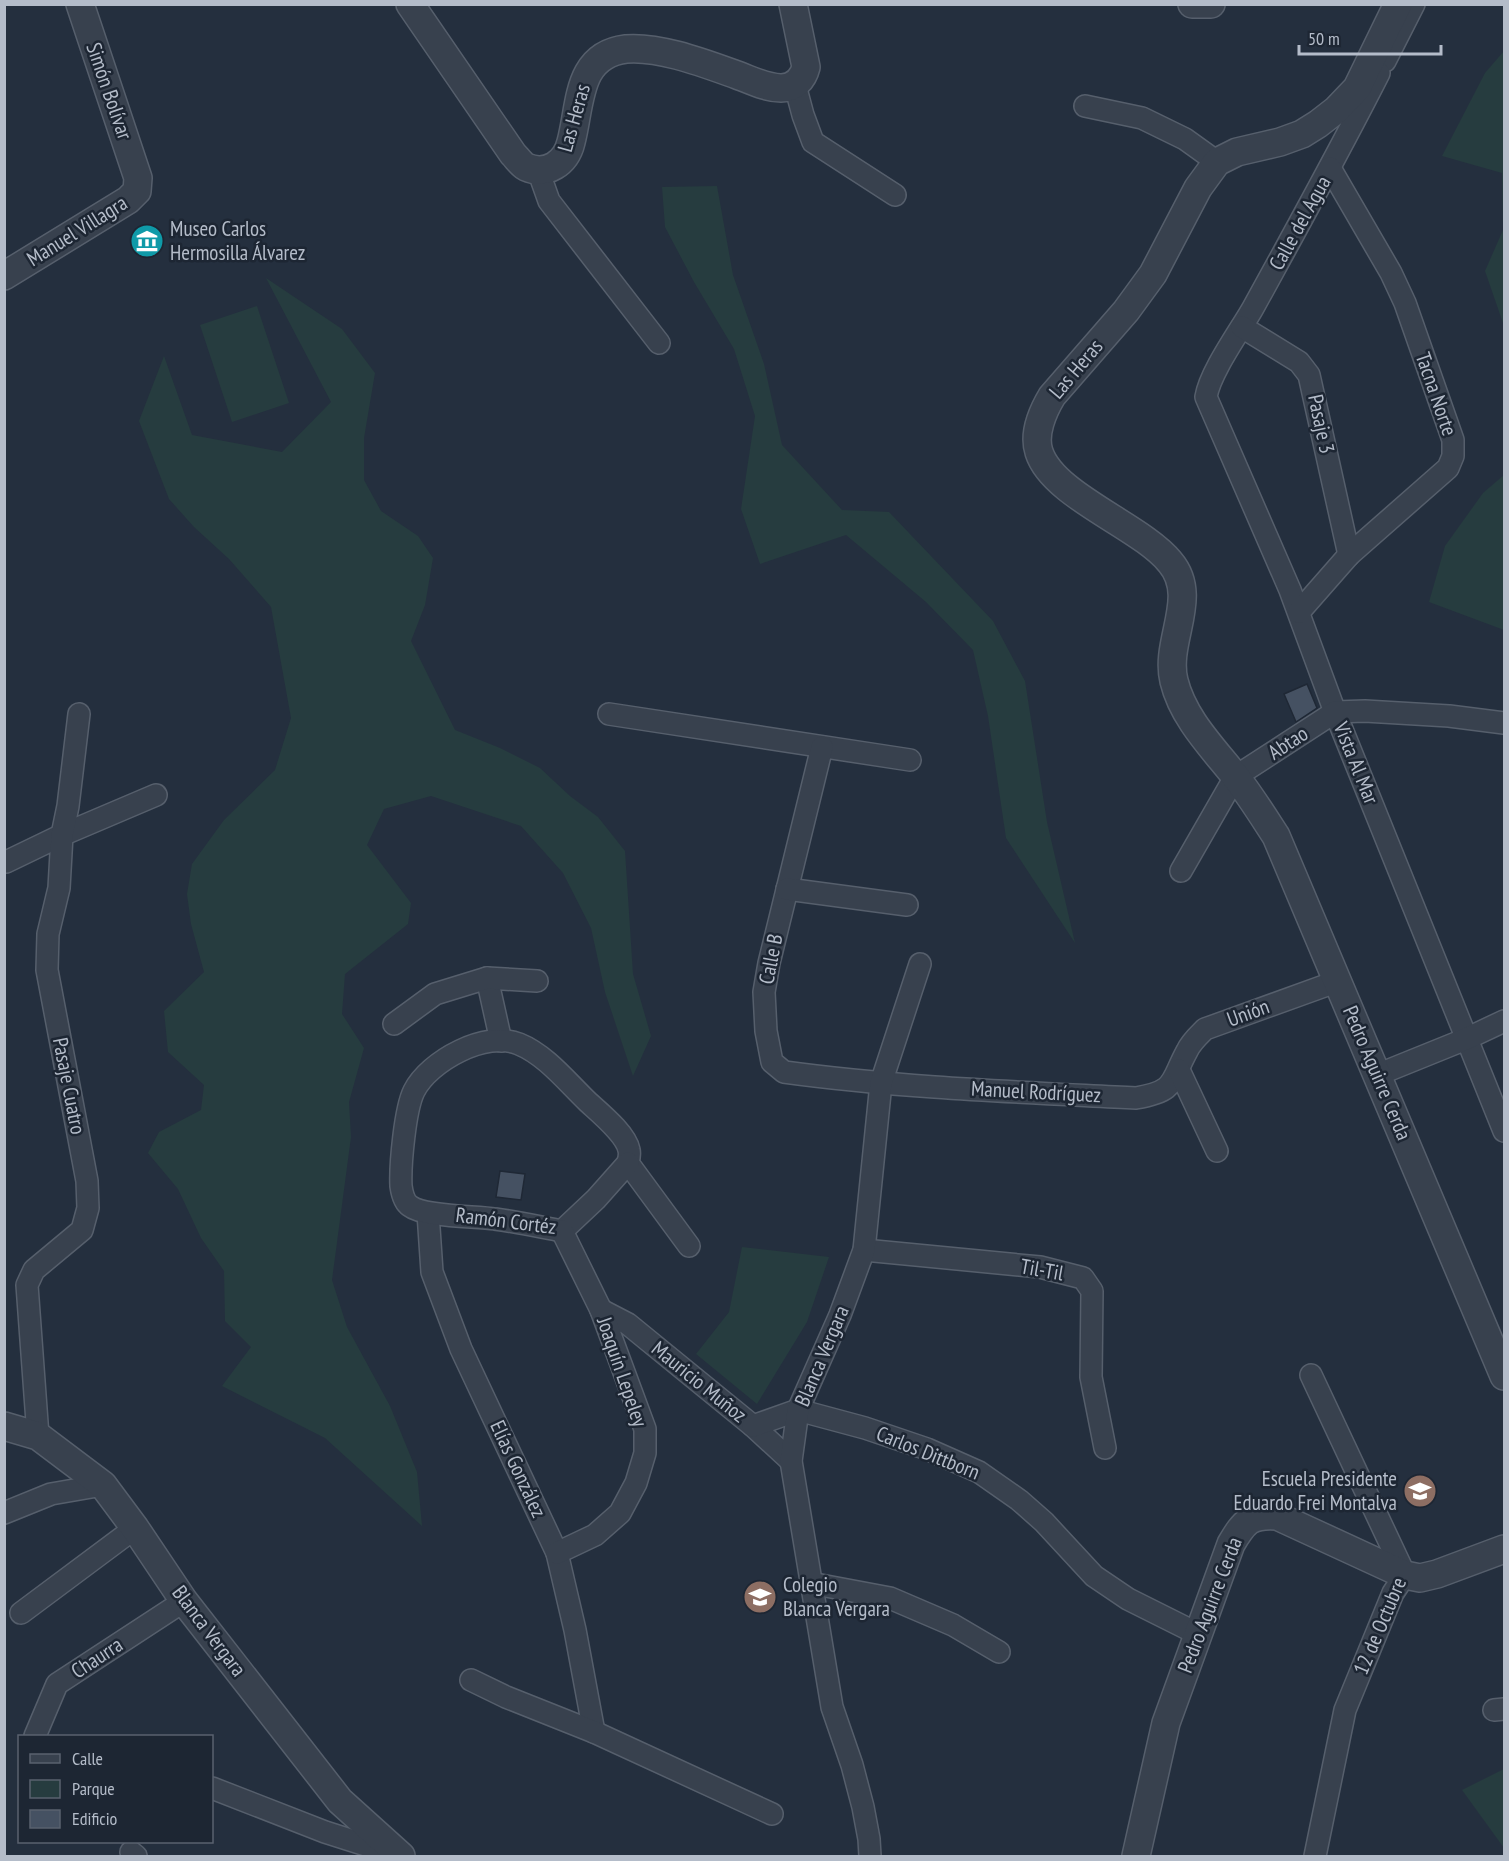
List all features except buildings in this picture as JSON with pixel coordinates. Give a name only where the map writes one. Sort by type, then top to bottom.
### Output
[{"type":"street","name":"Simón Bolívar","points":[[80,4],[138,178]]},
{"type":"street","name":"Las Heras","points":[[410,4],[513,154],[525,166],[537,170],[551,169],[567,153],[581,89],[598,60],[611,52],[645,49],[720,69],[763,85],[782,88],[795,85]]},
{"type":"street","points":[[793,4],[806,67],[803,77],[795,85],[813,141],[895,195]]},
{"type":"street","points":[[1192,4],[1211,4]]},
{"type":"street","points":[[1381,55],[1398,4]]},
{"type":"street","points":[[1085,106],[1142,118],[1185,139],[1217,162],[1237,152],[1280,142],[1302,134],[1318,124],[1357,88],[1414,4]]},
{"type":"street","name":"Calle del Agua","points":[[1206,396],[1208,385],[1330,168],[1381,55]]},
{"type":"street","name":"Las Heras","points":[[1217,162],[1198,188],[1153,274],[1126,311],[1052,396],[1042,412],[1037,441],[1038,452],[1045,465],[1057,478],[1078,496],[1152,546],[1177,571],[1182,587],[1182,605],[1172,655],[1174,681],[1203,739],[1235,777]]},
{"type":"street","name":"Tacna Norte","points":[[1299,612],[1349,555],[1448,468],[1453,456],[1453,440],[1405,303],[1391,273],[1330,168]]},
{"type":"street","points":[[537,170],[549,201],[659,343]]},
{"type":"street","name":"Manuel Villagra","points":[[4,276],[128,200],[137,191],[138,178]]},
{"type":"street","name":"Pasaje 3","points":[[1242,327],[1299,362],[1309,375],[1314,389],[1349,555]]},
{"type":"street","name":"Vista Al Mar","points":[[1206,396],[1299,612],[1335,712],[1504,1131]]},
{"type":"street","points":[[1335,712],[1365,711],[1449,716],[1504,723]]},
{"type":"street","name":"Abtao","points":[[1181,871],[1235,777],[1335,712]]},
{"type":"street","name":"Pasaje Cuatro","points":[[38,1436],[27,1285],[34,1270],[82,1230],[88,1208],[87,1181],[47,970],[48,934],[59,888],[62,835],[68,806],[79,714]]},
{"type":"street","points":[[609,714],[910,760]]},
{"type":"street","name":"Calle B","points":[[822,747],[769,963],[764,992],[766,1031],[772,1062],[784,1072],[881,1083]]},
{"type":"street","name":"Pedro Aguirre Cerda","points":[[1235,777],[1276,836],[1504,1376]]},
{"type":"street","points":[[6,862],[62,835],[156,795]]},
{"type":"street","points":[[787,889],[907,905]]},
{"type":"street","name":"Blanca Vergara","points":[[870,1857],[863,1807],[832,1707],[791,1461],[798,1410],[840,1315],[864,1250],[881,1083],[920,964]]},
{"type":"street","points":[[394,1024],[435,994],[487,978],[537,981]]},
{"type":"street","points":[[487,978],[501,1041]]},
{"type":"street","name":"Unión","points":[[1179,1070],[1187,1050],[1205,1029],[1338,981]]},
{"type":"street","points":[[1377,1075],[1504,1021]]},
{"type":"street","points":[[428,1213],[410,1207],[404,1198],[401,1186],[406,1120],[414,1091],[432,1068],[453,1053],[478,1044],[516,1042],[535,1052],[604,1117],[626,1142],[630,1152],[628,1163],[689,1246]]},
{"type":"street","points":[[1179,1070],[1217,1151]]},
{"type":"street","name":"Manuel Rodríguez","points":[[881,1083],[1136,1098],[1154,1095],[1169,1087],[1179,1070]]},
{"type":"street","name":"Ramón Cortéz","points":[[428,1213],[493,1218],[562,1231],[596,1199],[628,1163]]},
{"type":"street","name":"Elías González","points":[[428,1213],[432,1272],[461,1349],[557,1553],[575,1630],[594,1732]]},
{"type":"street","name":"Joaquín Lepeley","points":[[557,1553],[595,1535],[620,1513],[636,1483],[645,1453],[645,1430],[601,1310],[562,1231]]},
{"type":"street","name":"Til-Til","points":[[864,1250],[1040,1267],[1083,1278],[1092,1291],[1091,1377],[1105,1448]]},
{"type":"street","name":"Mauricio Muñoz","points":[[601,1310],[628,1324],[753,1426],[791,1461]]},
{"type":"street","name":"12 de Octubre","points":[[1311,1375],[1406,1575],[1394,1593],[1345,1710],[1315,1857]]},
{"type":"street","points":[[753,1426],[798,1410]]},
{"type":"street","name":"Carlos Dittborn","points":[[798,1410],[865,1428],[927,1449],[979,1472],[1019,1500],[1044,1522],[1094,1576],[1128,1599],[1198,1634]]},
{"type":"street","name":"Blanca Vergara","points":[[4,1426],[38,1436],[103,1485],[184,1601],[340,1801],[401,1856]]},
{"type":"street","points":[[4,1513],[51,1494],[103,1485]]},
{"type":"street","name":"Pedro Aguirre Cerda","points":[[1136,1857],[1166,1723],[1231,1544],[1240,1528],[1250,1518],[1264,1515],[1277,1516],[1406,1575],[1420,1578],[1504,1549]]},
{"type":"street","points":[[21,1613],[135,1528]]},
{"type":"street","points":[[810,1583],[890,1598],[954,1625],[999,1652]]},
{"type":"street","name":"Chaurra","points":[[36,1735],[57,1684],[184,1601]]},
{"type":"street","points":[[471,1680],[506,1697],[594,1732],[772,1814]]},
{"type":"street","points":[[213,1788],[325,1832],[401,1856]]},
{"type":"green space","points":[[1504,51],[1504,326],[1485,271],[1503,230],[1502,173],[1442,156],[1485,73]]},
{"type":"green space","points":[[717,186],[733,275],[764,364],[782,445],[842,510],[889,512],[993,621],[1025,681],[1047,822],[1075,943],[1006,838],[988,716],[973,650],[926,602],[846,535],[760,564],[741,509],[755,416],[734,349],[694,282],[665,227],[662,187]]},
{"type":"green space","points":[[266,278],[342,329],[375,373],[364,438],[364,480],[381,511],[418,536],[433,558],[425,605],[411,641],[455,730],[500,748],[540,768],[570,796],[598,817],[625,851],[633,974],[651,1036],[633,1076],[605,992],[591,928],[563,873],[521,826],[431,796],[384,809],[367,845],[411,903],[408,924],[345,974],[342,1014],[364,1048],[349,1102],[351,1137],[332,1280],[347,1327],[390,1406],[417,1472],[422,1526],[325,1438],[222,1386],[251,1347],[225,1321],[224,1271],[201,1238],[178,1189],[148,1153],[159,1132],[201,1110],[204,1085],[168,1052],[164,1011],[204,972],[191,924],[187,894],[192,864],[224,820],[275,770],[291,718],[271,607],[229,559],[194,527],[169,499],[139,421],[164,356],[192,435],[282,452],[331,402]]},
{"type":"green space","points":[[257,306],[289,403],[232,422],[200,325]]},
{"type":"green space","points":[[1504,475],[1504,630],[1429,602],[1445,546],[1483,493]]},
{"type":"green space","points":[[742,1247],[829,1257],[807,1322],[757,1404],[696,1354],[729,1312]]},
{"type":"green space","points":[[1504,1769],[1504,1848],[1462,1790]]},
{"type":"place","name":"Museo Carlos Hermosilla Álvarez","points":[[147,241]]},
{"type":"place","name":"Escuela Presidente Eduardo Frei Montalva","points":[[1420,1491]]},
{"type":"place","name":"Colegio Blanca Vergara","points":[[760,1597]]}]
